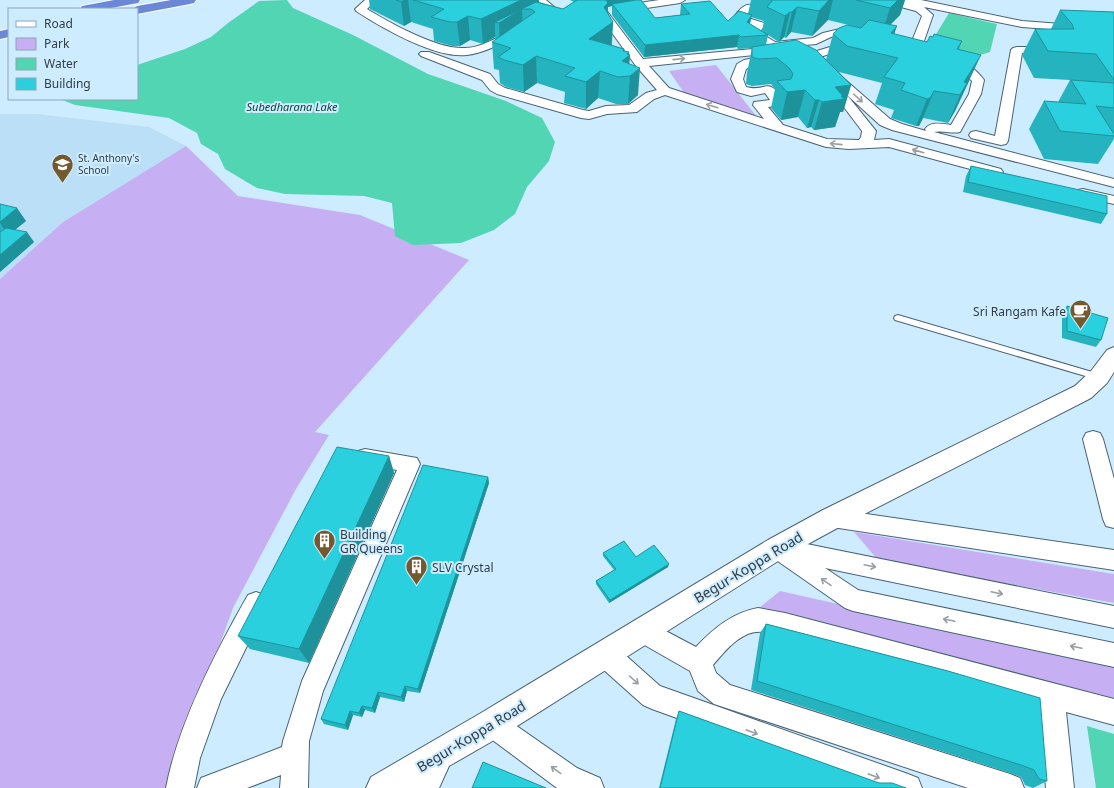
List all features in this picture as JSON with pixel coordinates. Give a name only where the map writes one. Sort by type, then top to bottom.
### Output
[{"type":"highway","points":[[91,8],[134,0]]},
{"type":"highway","points":[[138,10],[190,0]]},
{"type":"main road","name":"Begur-Koppa Road","points":[[382,788],[492,724],[777,548],[832,518],[1083,392],[1099,377],[1114,354]]},
{"type":"main road","points":[[422,788],[438,756]]},
{"type":"street","points":[[371,0],[360,9],[376,19],[430,45],[487,67],[479,74]]},
{"type":"street","points":[[539,0],[555,18]]},
{"type":"street","points":[[680,0],[599,12],[640,63],[665,91],[826,143],[862,145],[889,143],[1009,175]]},
{"type":"street","points":[[768,0],[779,4],[772,12],[748,7],[740,17],[743,20],[760,25],[752,33],[780,49],[811,56],[885,122],[897,127],[1114,183]]},
{"type":"street","points":[[886,0],[920,9],[928,15],[921,49],[904,44]]},
{"type":"street","points":[[906,0],[1022,24],[1114,31]]},
{"type":"street","points":[[598,26],[612,33],[619,48],[618,53]]},
{"type":"street","points":[[1001,142],[1015,53],[1020,49],[1051,51],[1037,31],[1038,29],[1114,35]]},
{"type":"street","points":[[769,43],[805,43],[816,41],[844,31],[867,38],[811,56]]},
{"type":"street","points":[[444,50],[465,52],[477,50],[526,33],[513,46]]},
{"type":"street","points":[[410,48],[456,67],[486,77],[494,87],[501,91],[581,114],[589,115],[606,110],[632,109],[650,96],[665,91]]},
{"type":"street","points":[[640,63],[780,49]]},
{"type":"street","points":[[778,127],[759,105],[779,102],[768,89],[752,92],[741,89],[737,79],[741,67],[748,62],[780,57],[800,66]]},
{"type":"street","points":[[940,58],[961,66],[978,80],[975,94],[956,129]]},
{"type":"street","points":[[632,74],[650,74]]},
{"type":"street","points":[[818,76],[829,83],[841,95],[869,131],[868,138],[862,145]]},
{"type":"street","points":[[889,143],[897,127]]},
{"type":"street","points":[[922,133],[938,127],[956,129],[1001,142],[1005,147],[1046,163],[1077,170],[1114,172]]},
{"type":"street","points":[[971,166],[976,148]]},
{"type":"street","points":[[1069,189],[1114,200]]},
{"type":"street","points":[[1093,439],[1114,519]]},
{"type":"street","points":[[294,788],[296,741],[311,690],[410,464],[346,454]]},
{"type":"street","points":[[832,518],[1114,560]]},
{"type":"street","points":[[777,548],[1114,617]]},
{"type":"street","points":[[777,548],[852,600],[1114,655]]},
{"type":"street","points":[[180,788],[183,768],[206,705],[226,660],[266,584]]},
{"type":"street","points":[[699,662],[720,639],[736,626],[758,620],[785,625],[1114,712]]},
{"type":"street","points":[[643,630],[699,662],[707,682],[723,695],[1010,788]]},
{"type":"street","points":[[605,654],[652,696],[908,788]]},
{"type":"street","points":[[1051,696],[1060,788]]},
{"type":"street","points":[[492,724],[567,778],[590,788]]},
{"type":"street","points":[[211,788],[295,756]]},
{"type":"lane","points":[[898,318],[1099,377]]},
{"type":"shaded area","name":"St. Anthony's School","points":[[0,114],[37,114],[149,127],[186,146],[63,222],[0,279]]},
{"type":"green space","points":[[716,65],[757,117],[687,97],[669,71]]},
{"type":"green space","points":[[186,146],[238,196],[360,215],[469,260],[315,432],[329,435],[296,489],[233,608],[168,788],[0,788],[0,279],[63,222]]},
{"type":"green space","points":[[854,532],[1114,574],[1114,603],[878,560]]},
{"type":"green space","points":[[780,591],[1114,666],[1114,702],[759,608]]},
{"type":"water","name":"Subedharana Lake","points":[[287,0],[293,8],[353,35],[428,74],[506,101],[542,118],[555,142],[549,161],[527,187],[515,214],[494,230],[461,243],[413,245],[395,236],[392,203],[364,196],[285,194],[257,188],[225,169],[218,154],[201,144],[197,133],[169,118],[75,105],[62,100],[138,100],[138,65],[185,49],[211,37],[259,1]]},
{"type":"water","points":[[949,13],[997,24],[990,52],[980,55],[930,44]]},
{"type":"water","points":[[1087,726],[1114,734],[1114,788],[1096,788]]},
{"type":"building","points":[[413,0],[521,0],[481,19],[468,16],[457,22],[450,22],[431,17],[444,9]]},
{"type":"building","points":[[577,0],[606,0],[608,3],[604,7],[613,22],[589,39],[624,49],[623,51],[629,52],[627,54],[630,55],[622,61],[640,68],[630,76],[618,77],[600,71],[586,82],[565,76],[575,68],[536,56],[523,65],[498,57],[511,48],[492,42],[535,12],[531,9],[522,9],[499,23],[495,22],[536,2],[563,9]]},
{"type":"building","points":[[641,0],[655,18],[690,14],[681,4],[710,1],[728,21],[739,11],[752,15],[747,22],[768,35],[741,37],[739,35],[645,45],[612,4]]},
{"type":"building","points":[[772,0],[829,0],[819,11],[797,7],[785,16],[767,7]]},
{"type":"building","points":[[856,0],[898,0],[890,8]]},
{"type":"building","points":[[1060,10],[1114,12],[1114,80],[1096,54],[1048,51],[1035,29],[1074,29],[1072,24]]},
{"type":"building","points":[[869,20],[897,26],[891,33],[927,42],[930,36],[933,37],[934,34],[962,41],[957,49],[981,55],[964,82],[967,83],[960,95],[934,91],[930,98],[927,99],[901,90],[905,83],[884,77],[898,58],[847,46],[833,34],[839,28],[847,25],[861,28]]},
{"type":"building","points":[[796,40],[816,50],[851,85],[835,87],[844,99],[822,102],[815,100],[805,90],[787,92],[777,81],[791,79],[793,74],[789,68],[777,58],[758,59],[752,57],[752,47]]},
{"type":"building","points":[[1071,80],[1114,83],[1114,108],[1096,106],[1114,136],[1060,131],[1044,101],[1086,104]]},
{"type":"building","points":[[971,166],[1107,196],[1107,214],[968,182]]},
{"type":"building","points":[[0,204],[17,208],[0,222]]},
{"type":"building","points":[[6,228],[27,232],[0,255],[0,232]]},
{"type":"building","points":[[1067,306],[1108,318],[1101,340],[1067,331]]},
{"type":"building","name":"Building GR Queens","points":[[337,447],[389,456],[299,649],[238,636]]},
{"type":"building","name":"SLV Crystal","points":[[423,465],[488,477],[418,689],[405,686],[401,697],[378,692],[372,708],[362,706],[359,713],[350,711],[345,725],[321,719]]},
{"type":"building","points":[[624,541],[636,557],[654,545],[669,564],[610,600],[596,581],[616,569],[603,553]]},
{"type":"building","points":[[766,624],[948,671],[1040,698],[1047,781],[1039,779],[1034,770],[1024,766],[757,681]]},
{"type":"building","points":[[679,711],[879,783],[892,783],[906,788],[660,788]]},
{"type":"building","points":[[483,762],[546,788],[472,788]]},
{"type":"place","name":"St. Anthony's School","points":[[62,184]]},
{"type":"place","name":"Sri Rangam Kafe","points":[[1081,330]]},
{"type":"place","name":"Building GR Queens","points":[[324,560]]},
{"type":"place","name":"SLV Crystal","points":[[417,586]]}]
